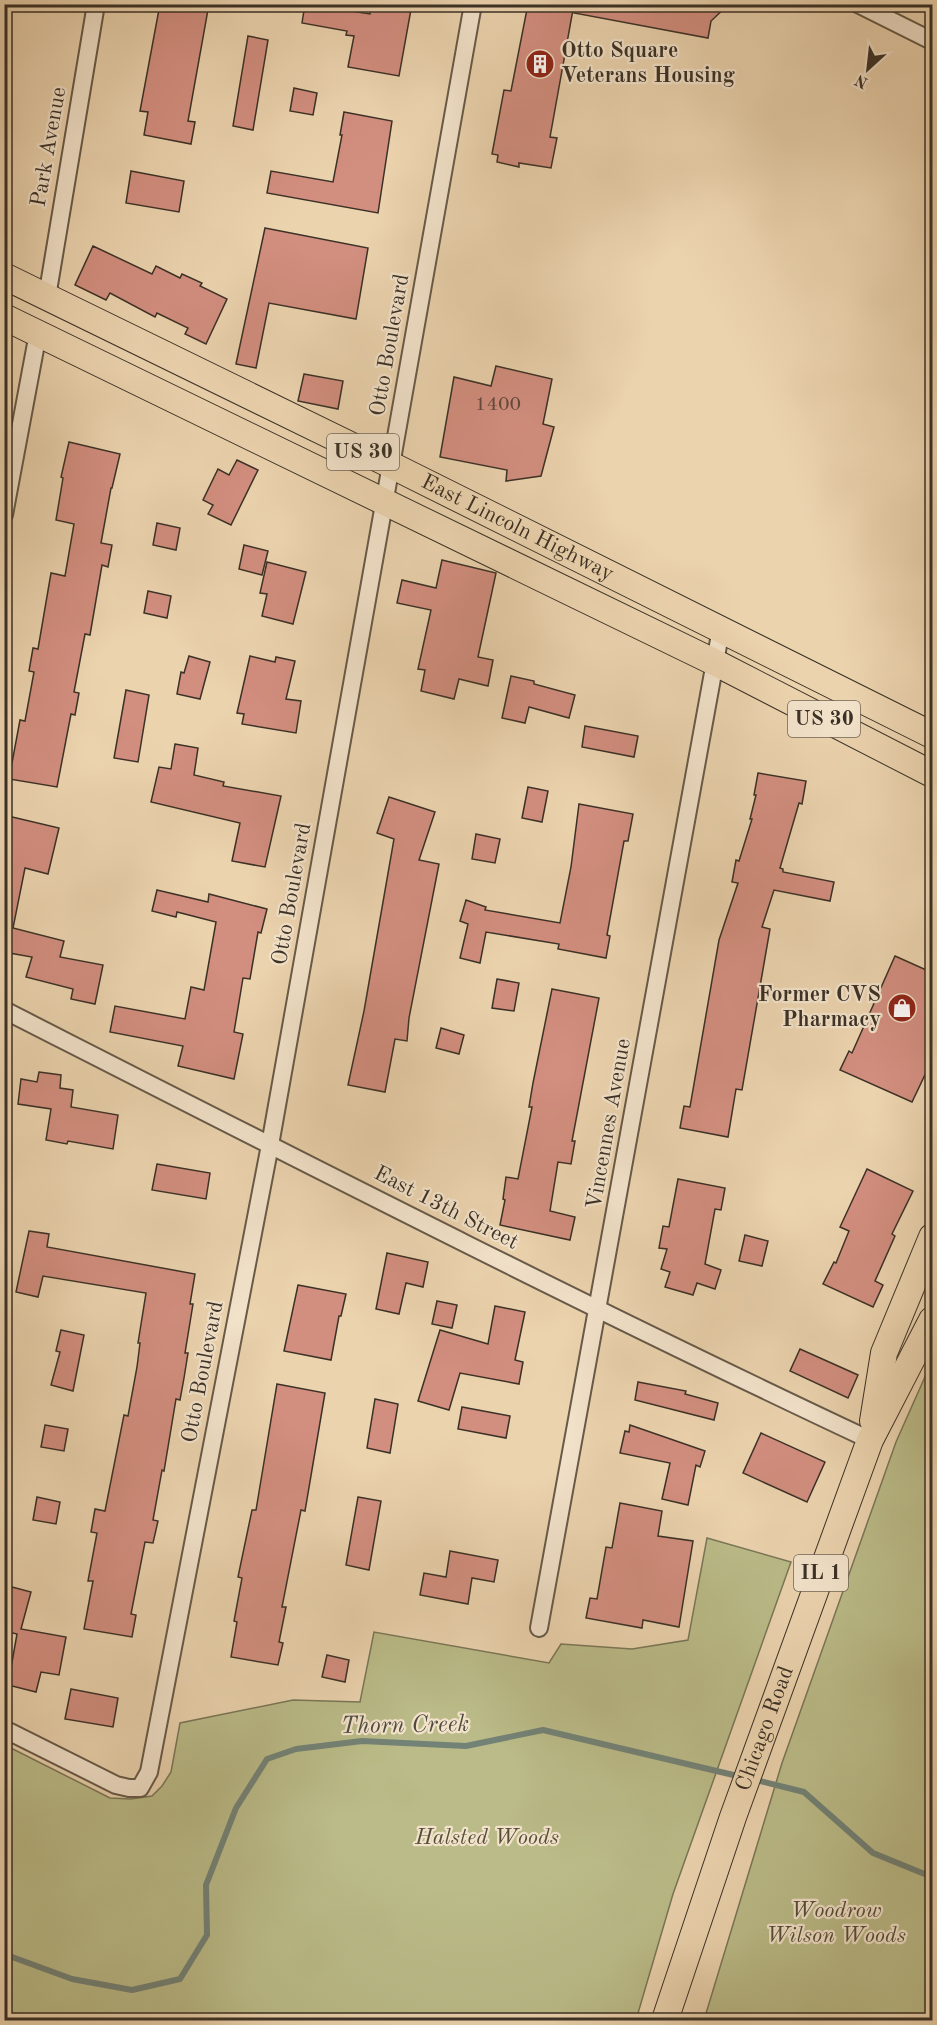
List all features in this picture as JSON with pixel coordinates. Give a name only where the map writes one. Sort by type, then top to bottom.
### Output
[{"type":"main road","name":"East Lincoln Highway","points":[[4,276],[391,465],[933,735]]},
{"type":"main road","name":"East Lincoln Highway","points":[[4,317],[716,663],[933,774]]},
{"type":"main road","name":"Chicago Road","points":[[870,1440],[884,1353],[933,1237]]},
{"type":"main road","name":"Chicago Road","points":[[666,2020],[733,1817],[870,1440],[933,1320]]},
{"type":"street","name":"Park Avenue","points":[[47,297],[96,4]]},
{"type":"street","name":"Otto Boulevard","points":[[4,1729],[116,1785],[140,1788],[149,1772],[270,1145],[472,4]]},
{"type":"street","points":[[858,4],[933,41]]},
{"type":"street","points":[[4,515],[38,333]]},
{"type":"street","name":"Vincennes Avenue","points":[[539,1628],[721,629]]},
{"type":"street","name":"East 13th Street","points":[[4,1010],[598,1309],[870,1440]]},
{"type":"green space","name":"Woodrow Wilson Woods","points":[[932,1361],[932,2020],[704,2020],[782,1763],[896,1442]]},
{"type":"green space","name":"Halsted Woods","points":[[707,1538],[791,1562],[673,1894],[636,2020],[5,2020],[5,1745],[110,1798],[131,1799],[152,1796],[171,1772],[180,1723],[293,1700],[360,1702],[374,1632],[549,1663],[561,1644],[632,1649],[688,1640]]},
{"type":"building","points":[[160,4],[209,4],[188,121],[195,122],[191,144],[144,135],[148,112],[140,111]]},
{"type":"building","points":[[305,4],[370,14],[371,4],[412,4],[399,76],[348,67],[354,36],[346,35],[347,31],[302,23]]},
{"type":"building","name":"Otto Square Veterans Housing","points":[[528,4],[574,4],[550,137],[557,138],[551,168],[519,163],[519,167],[497,162],[498,155],[492,154],[504,90],[511,91]]},
{"type":"building","points":[[574,4],[729,4],[711,21],[708,38],[574,13]]},
{"type":"building","points":[[248,36],[268,40],[253,130],[233,126]]},
{"type":"building","points":[[294,88],[317,93],[313,115],[290,111]]},
{"type":"building","points":[[344,112],[392,121],[378,213],[267,193],[271,171],[333,182]]},
{"type":"building","points":[[131,171],[184,181],[179,212],[126,203]]},
{"type":"building","points":[[265,228],[368,248],[356,319],[269,303],[256,368],[236,364]]},
{"type":"building","points":[[93,246],[152,274],[156,266],[180,278],[182,274],[202,283],[200,286],[227,299],[206,344],[185,334],[188,328],[157,313],[155,317],[110,293],[106,300],[75,285]]},
{"type":"building","points":[[496,366],[552,379],[543,424],[554,427],[541,476],[506,481],[507,470],[440,457],[454,377],[491,386]]},
{"type":"building","points":[[304,374],[343,381],[338,409],[298,401]]},
{"type":"building","points":[[69,442],[120,454],[101,543],[112,545],[108,567],[102,565],[90,635],[85,634],[74,692],[79,693],[75,715],[71,714],[57,787],[9,779],[20,720],[25,721],[34,672],[29,671],[33,648],[38,649],[51,573],[65,576],[74,524],[56,520],[63,478],[61,477]]},
{"type":"building","points":[[237,460],[258,470],[231,525],[208,514],[213,505],[203,500],[218,469],[229,475]]},
{"type":"building","points":[[157,523],[180,528],[176,550],[153,545]]},
{"type":"building","points":[[244,545],[268,551],[262,575],[239,569]]},
{"type":"building","points":[[442,560],[496,573],[478,657],[493,660],[488,686],[459,679],[454,699],[421,691],[425,670],[418,669],[431,610],[397,603],[402,580],[436,588]]},
{"type":"building","points":[[267,562],[306,572],[293,624],[262,616],[267,594],[260,593]]},
{"type":"building","points":[[148,591],[171,596],[167,618],[144,613]]},
{"type":"building","points":[[189,656],[210,662],[200,699],[177,694],[181,672],[184,673]]},
{"type":"building","points":[[250,656],[275,662],[276,657],[295,661],[286,699],[301,701],[296,733],[242,724],[244,714],[237,713]]},
{"type":"building","points":[[511,676],[575,695],[569,718],[529,707],[525,723],[502,718]]},
{"type":"building","points":[[126,690],[149,695],[138,762],[114,758]]},
{"type":"building","points":[[585,726],[638,736],[634,757],[582,747]]},
{"type":"building","points":[[175,744],[198,748],[194,775],[224,782],[223,786],[281,796],[265,867],[232,861],[240,823],[151,802],[159,767],[171,769]]},
{"type":"building","points":[[758,773],[806,781],[802,804],[799,803],[780,868],[783,872],[834,882],[830,901],[774,890],[762,927],[770,929],[742,1090],[736,1089],[728,1137],[680,1128],[684,1106],[690,1107],[719,940],[738,883],[732,882],[736,860],[739,861],[752,819],[750,819]]},
{"type":"building","points":[[528,787],[548,791],[542,822],[522,818]]},
{"type":"building","points":[[389,797],[435,812],[419,860],[439,864],[409,1018],[407,1041],[395,1039],[385,1092],[348,1085],[364,1011],[394,839],[377,833]]},
{"type":"building","points":[[579,804],[633,814],[628,841],[624,841],[607,935],[610,936],[606,958],[558,949],[559,944],[486,932],[480,963],[460,958],[468,924],[460,921],[466,900],[486,907],[485,910],[560,923],[571,867]]},
{"type":"building","points":[[8,816],[59,828],[48,874],[25,868],[13,928],[64,941],[60,957],[103,965],[95,1004],[71,999],[73,989],[26,977],[32,957],[4,952],[4,830]]},
{"type":"building","points":[[476,834],[500,839],[495,863],[472,859]]},
{"type":"building","points":[[157,890],[208,902],[209,894],[267,909],[261,933],[258,932],[250,979],[243,978],[234,1032],[243,1034],[234,1079],[178,1066],[183,1046],[110,1032],[115,1006],[185,1019],[191,987],[204,990],[216,922],[177,912],[176,917],[152,911]]},
{"type":"building","name":"Former CVS Pharmacy","points":[[895,956],[933,973],[933,1058],[912,1102],[840,1070],[849,1051],[852,1053]]},
{"type":"building","points":[[497,979],[519,983],[514,1011],[492,1008]]},
{"type":"building","points":[[552,989],[599,998],[572,1141],[575,1141],[571,1164],[558,1162],[550,1211],[575,1217],[570,1240],[500,1225],[505,1200],[503,1199],[506,1177],[518,1179],[532,1107],[529,1107],[533,1083]]},
{"type":"building","points":[[441,1028],[464,1035],[459,1054],[436,1048]]},
{"type":"building","points":[[39,1072],[61,1075],[60,1088],[73,1090],[71,1107],[118,1115],[113,1149],[68,1141],[67,1144],[46,1140],[51,1109],[18,1104],[21,1079],[37,1082]]},
{"type":"building","points":[[157,1164],[210,1173],[206,1199],[152,1190]]},
{"type":"building","points":[[867,1169],[913,1191],[892,1234],[895,1236],[875,1281],[883,1285],[873,1307],[823,1284],[834,1262],[836,1263],[849,1231],[840,1227]]},
{"type":"building","points":[[678,1179],[725,1188],[721,1210],[715,1209],[705,1264],[721,1270],[715,1289],[697,1283],[693,1295],[665,1287],[670,1272],[661,1269],[667,1249],[659,1248],[663,1226],[669,1227]]},
{"type":"building","points":[[29,1231],[49,1234],[47,1247],[195,1274],[190,1304],[193,1304],[185,1353],[188,1353],[184,1378],[180,1400],[176,1399],[164,1471],[162,1470],[153,1520],[158,1521],[153,1543],[145,1542],[131,1614],[136,1615],[132,1637],[84,1629],[93,1581],[88,1581],[97,1533],[91,1532],[95,1509],[105,1511],[124,1415],[128,1416],[137,1367],[140,1343],[138,1343],[146,1293],[43,1276],[38,1297],[16,1292]]},
{"type":"building","points":[[745,1235],[768,1241],[762,1266],[739,1261]]},
{"type":"building","points":[[387,1253],[428,1262],[423,1287],[406,1283],[399,1314],[376,1309]]},
{"type":"building","points":[[298,1285],[346,1294],[341,1316],[339,1316],[331,1360],[284,1351]]},
{"type":"building","points":[[437,1301],[457,1305],[452,1328],[432,1324]]},
{"type":"building","points":[[495,1306],[525,1312],[515,1360],[523,1362],[519,1384],[460,1373],[449,1410],[418,1401],[440,1330],[488,1344]]},
{"type":"building","points":[[61,1330],[84,1335],[73,1391],[51,1385],[60,1352],[56,1351]]},
{"type":"building","points":[[800,1349],[858,1375],[848,1398],[790,1371]]},
{"type":"building","points":[[638,1382],[686,1391],[685,1394],[718,1403],[714,1420],[635,1400]]},
{"type":"building","points":[[277,1384],[325,1393],[305,1511],[301,1510],[282,1607],[286,1607],[279,1642],[283,1643],[278,1665],[231,1657],[237,1622],[234,1621],[242,1578],[238,1577],[252,1510],[256,1510]]},
{"type":"building","points":[[375,1399],[398,1404],[390,1453],[367,1448]]},
{"type":"building","points":[[462,1407],[510,1416],[506,1438],[458,1429]]},
{"type":"building","points":[[45,1425],[68,1429],[64,1451],[41,1447]]},
{"type":"building","points":[[630,1425],[705,1451],[700,1467],[696,1465],[688,1505],[662,1499],[670,1463],[620,1453],[625,1431],[629,1432]]},
{"type":"building","points":[[761,1433],[825,1462],[807,1502],[743,1473]]},
{"type":"building","points":[[37,1497],[60,1502],[56,1524],[33,1520]]},
{"type":"building","points":[[358,1497],[381,1501],[369,1570],[346,1565]]},
{"type":"building","points":[[620,1503],[662,1511],[658,1536],[693,1541],[679,1627],[643,1620],[642,1628],[586,1618],[590,1598],[597,1599],[606,1547],[612,1548]]},
{"type":"building","points":[[450,1551],[498,1560],[494,1582],[472,1578],[468,1604],[420,1595],[424,1573],[446,1577]]},
{"type":"building","points":[[12,1587],[31,1592],[21,1629],[66,1637],[59,1675],[41,1672],[36,1692],[4,1684],[4,1666],[11,1668],[17,1634],[4,1631],[4,1614]]},
{"type":"building","points":[[327,1655],[349,1660],[345,1682],[322,1677]]},
{"type":"building","points":[[71,1689],[118,1698],[113,1727],[65,1719]]},
{"type":"waterway","name":"Thorn Creek","points":[[4,1954],[72,1979],[132,1990],[180,1979],[207,1935],[206,1885],[236,1808],[267,1759],[296,1749],[362,1741],[466,1746],[543,1730],[742,1777]]},
{"type":"waterway","name":"Thorn Creek","points":[[752,1779],[804,1792],[873,1853],[932,1877]]},
{"type":"place","name":"Otto Square Veterans Housing","points":[[540,64]]},
{"type":"place","name":"Former CVS Pharmacy","points":[[902,1008]]}]
